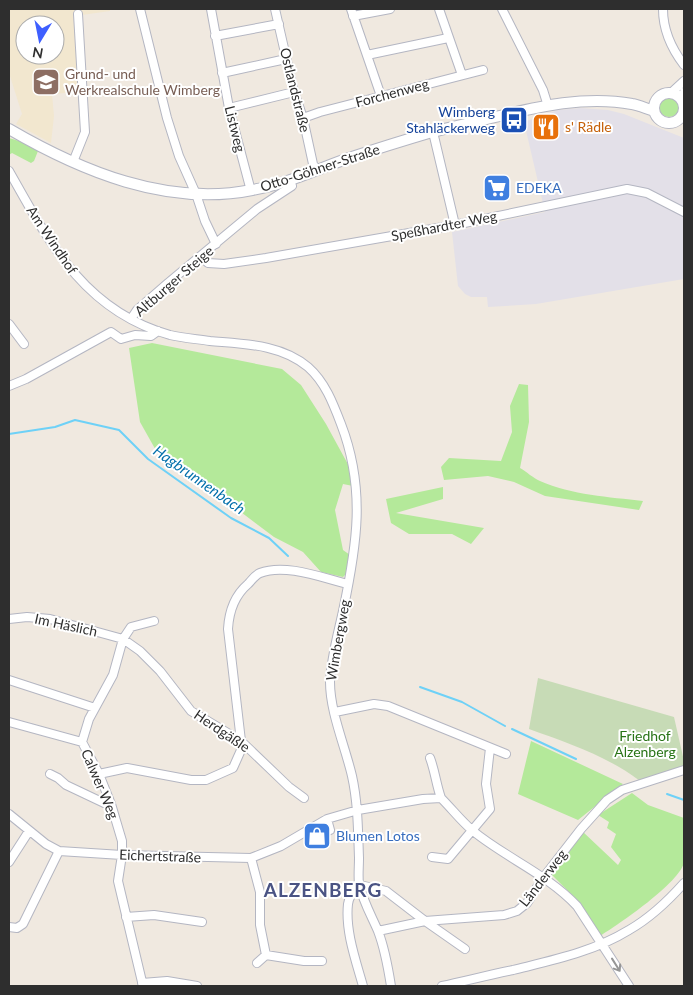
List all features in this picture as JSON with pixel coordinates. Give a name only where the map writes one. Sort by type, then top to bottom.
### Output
[{"type":"street","name":"Altburger Steige","points":[[140,9],[167,118],[179,156],[216,244]]},
{"type":"street","name":"Listweg","points":[[211,9],[229,108],[251,191]]},
{"type":"street","name":"Ostlandstraße","points":[[275,9],[294,92],[303,118],[313,164],[317,170]]},
{"type":"street","points":[[381,96],[352,13],[390,9]]},
{"type":"street","points":[[438,9],[462,75]]},
{"type":"street","points":[[502,9],[543,90],[548,106]]},
{"type":"street","points":[[663,9],[663,24],[672,46],[684,65]]},
{"type":"street","points":[[73,162],[85,132],[78,14]]},
{"type":"street","points":[[215,36],[279,24]]},
{"type":"street","points":[[367,55],[448,38]]},
{"type":"street","points":[[222,73],[286,59]]},
{"type":"street","name":"Forchenweg","points":[[303,118],[482,70]]},
{"type":"street","points":[[671,93],[683,96],[684,113],[680,123],[662,122],[655,115],[654,106],[660,96],[671,93],[684,81]]},
{"type":"street","points":[[229,108],[294,92]]},
{"type":"street","name":"Otto-Göhner-Straße","points":[[9,129],[73,162],[104,175],[137,185],[196,194],[251,191],[290,180],[351,157],[433,132],[548,106],[602,101],[654,106]]},
{"type":"street","points":[[433,132],[455,225]]},
{"type":"street","name":"Am Windhof","points":[[9,171],[45,233],[66,264],[94,294],[131,318],[158,331],[191,338],[267,347],[292,356],[316,375]]},
{"type":"street","name":"Altburger Steige","points":[[131,318],[137,310],[257,209],[292,186],[290,180]]},
{"type":"street","name":"Speßhardter Weg","points":[[201,257],[208,263],[224,264],[455,225],[627,189],[647,193],[684,212]]},
{"type":"street","points":[[9,324],[24,344]]},
{"type":"street","name":"Am Windhof","points":[[9,386],[26,380],[111,332],[121,339],[135,335],[151,336],[158,331]]},
{"type":"street","name":"Wimbergweg","points":[[316,375],[332,401],[347,440],[355,475],[357,532],[330,679],[330,696],[353,778],[358,810],[360,884]]},
{"type":"street","points":[[99,774],[127,768],[191,780],[206,780],[233,768],[241,750],[241,741],[228,629],[229,613],[239,592],[259,574],[279,570],[300,571],[348,584]]},
{"type":"street","name":"Im Häslich","points":[[9,619],[27,617],[50,619],[123,639]]},
{"type":"street","points":[[123,639],[131,627],[154,620]]},
{"type":"street","name":"Herdgäßle","points":[[123,639],[140,651],[160,671],[192,711],[241,741],[289,787],[304,798]]},
{"type":"street","name":"Calwer Weg","points":[[123,639],[113,675],[89,719],[82,742],[99,774],[111,804],[122,841],[118,881],[143,985]]},
{"type":"street","points":[[9,680],[95,708]]},
{"type":"street","points":[[335,712],[374,704],[388,706],[506,754]]},
{"type":"street","points":[[9,722],[82,742]]},
{"type":"street","points":[[432,857],[448,860],[490,809],[486,784],[490,748]]},
{"type":"street","points":[[430,758],[435,769],[436,785],[441,798],[473,831],[567,896],[577,906],[629,986]]},
{"type":"street","name":"Länderweg","points":[[378,930],[425,921],[504,915],[516,911],[527,902],[581,829],[607,800],[622,790],[684,770]]},
{"type":"street","points":[[50,774],[66,785],[104,803],[111,804]]},
{"type":"street","points":[[358,810],[423,799],[441,798]]},
{"type":"street","name":"Eichertstraße","points":[[9,814],[46,844],[59,851],[122,855],[251,858],[282,846],[316,826],[319,834],[330,830],[327,819],[358,810]]},
{"type":"street","points":[[9,862],[29,830]]},
{"type":"street","points":[[9,927],[17,928],[23,924],[59,851]]},
{"type":"street","points":[[251,858],[260,892],[260,925],[266,955]]},
{"type":"street","points":[[442,986],[566,957],[603,944],[648,917],[684,883]]},
{"type":"street","points":[[360,884],[386,891],[465,949]]},
{"type":"street","points":[[360,884],[363,899],[378,930],[384,949],[391,986]]},
{"type":"street","points":[[360,884],[351,894],[348,904],[349,925],[364,986]]},
{"type":"street","points":[[126,917],[154,915],[202,922]]},
{"type":"street","points":[[266,955],[322,962]]},
{"type":"street","points":[[257,963],[266,955]]},
{"type":"street","points":[[143,985],[167,981],[197,986]]},
{"type":"shaded area","name":"Grund- und Werkrealschule Wimberg","points":[[9,9],[110,9],[110,11],[75,16],[81,92],[52,94],[54,116],[51,143],[16,124],[22,114],[9,73]]},
{"type":"shaded area","points":[[580,108],[608,110],[624,114],[684,138],[684,279],[536,304],[488,307],[487,297],[471,297],[465,294],[458,286],[452,232],[545,212],[524,122],[558,110]]},
{"type":"green space","points":[[669,97],[676,100],[679,107],[676,114],[669,117],[662,114],[659,107],[662,100]]},
{"type":"green space","points":[[9,138],[38,151],[34,161],[31,163],[12,153],[9,155]]},
{"type":"green space","points":[[152,343],[282,369],[301,385],[326,424],[350,468],[353,486],[343,484],[335,510],[343,550],[350,555],[348,572],[343,577],[321,572],[303,552],[274,537],[213,491],[158,454],[140,422],[129,348]]},
{"type":"green space","points":[[519,384],[528,385],[529,422],[520,468],[540,481],[552,486],[591,495],[643,501],[639,510],[545,496],[514,482],[488,476],[444,480],[441,467],[449,458],[501,461],[512,432],[510,406]]},
{"type":"green space","points":[[443,487],[443,499],[396,513],[484,528],[471,544],[452,534],[409,534],[391,523],[386,499]]},
{"type":"green space","name":"Friedhof Alzenberg","points":[[538,678],[674,717],[684,761],[684,769],[640,781],[601,757],[529,729]]},
{"type":"green space","points":[[531,741],[623,784],[578,820],[518,794]]},
{"type":"green space","points":[[632,793],[648,805],[684,818],[684,862],[680,870],[661,891],[634,913],[600,936],[574,897],[551,874],[582,831],[618,865],[621,860],[611,847],[616,834],[607,828],[609,822],[598,815]]},
{"type":"waterway","name":"Hagbrunnenbach","points":[[9,434],[55,427],[75,420],[119,430],[148,459],[231,518],[269,538],[288,556]]},
{"type":"waterway","name":"Hagbrunnenbach","points":[[420,687],[462,702],[505,726]]},
{"type":"waterway","name":"Hagbrunnenbach","points":[[512,729],[576,759]]},
{"type":"waterway","name":"Hagbrunnenbach","points":[[667,794],[684,800]]},
{"type":"place","name":"Grund- und Werkrealschule Wimberg","points":[[46,82]]},
{"type":"place","name":"Wimberg Stahläckerweg","points":[[514,120]]},
{"type":"place","name":"s' Rädle","points":[[546,127]]},
{"type":"place","name":"EDEKA","points":[[497,188]]},
{"type":"place","name":"Blumen Lotos","points":[[317,836]]},
{"type":"district","name":"ALZENBERG","points":[[323,890]]}]
